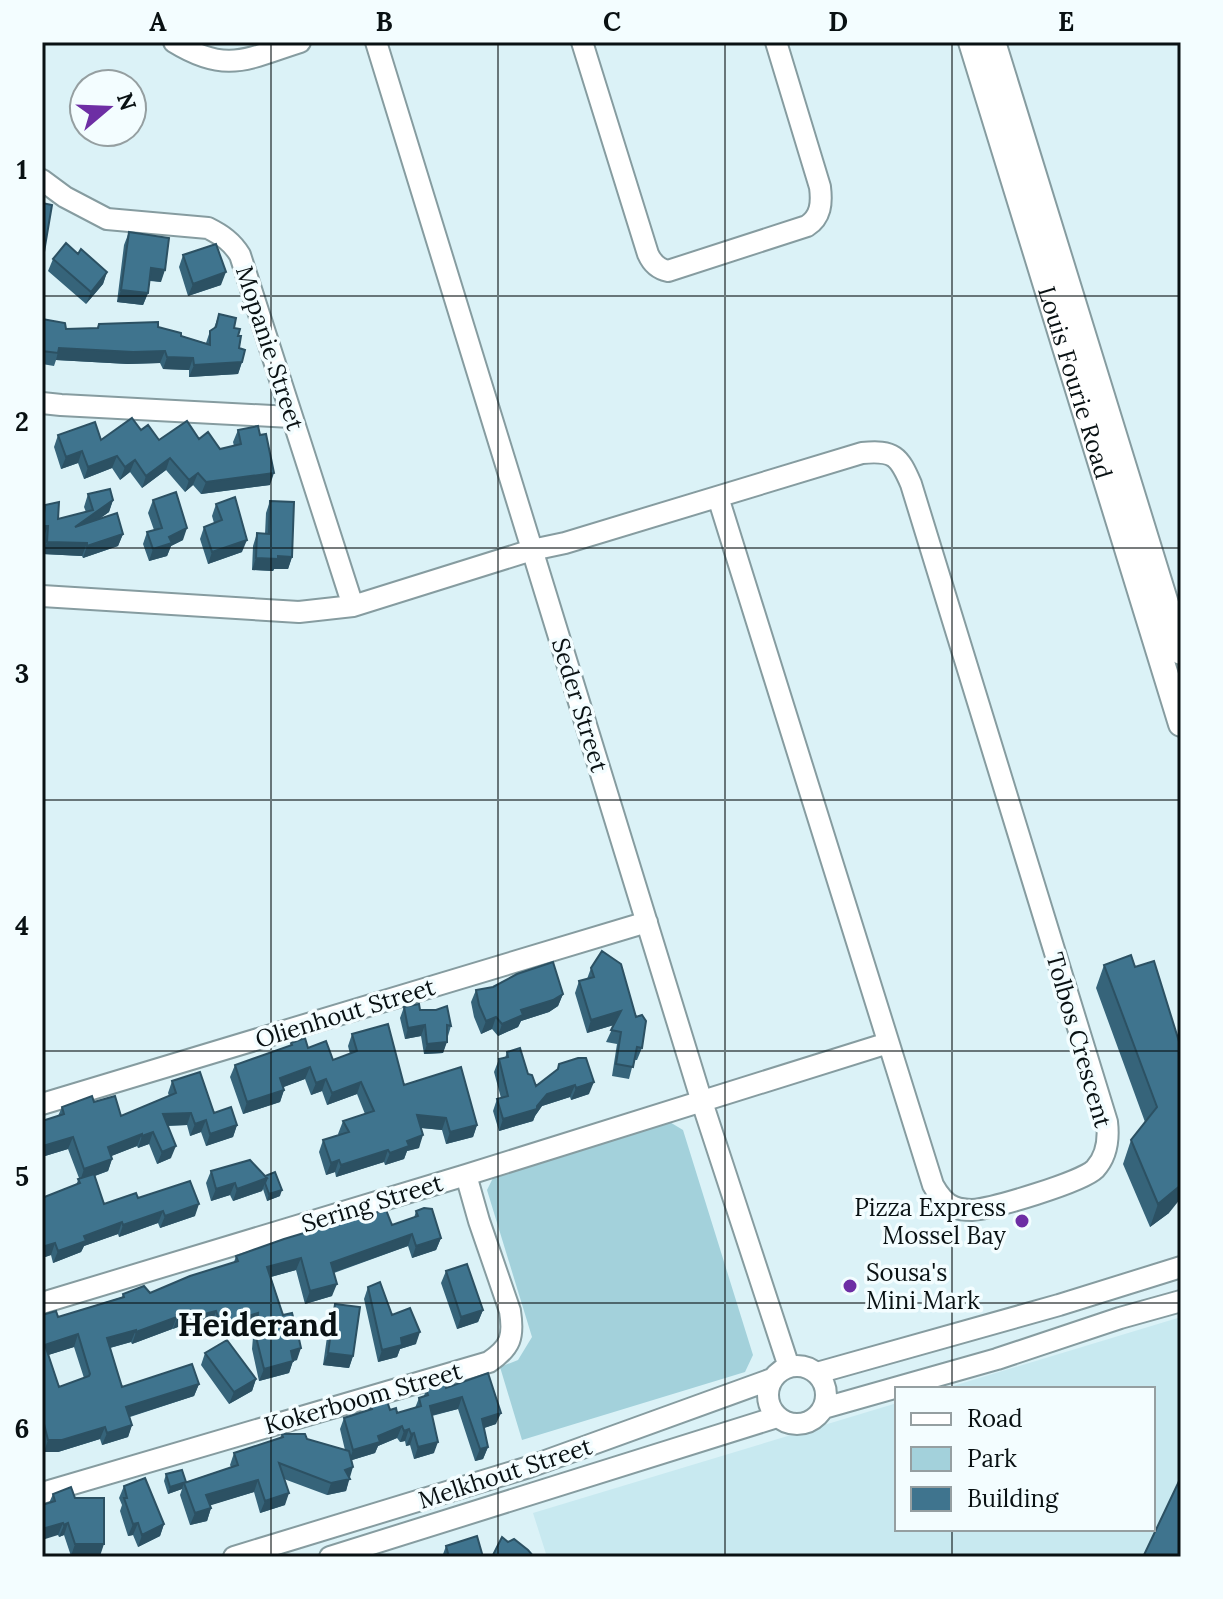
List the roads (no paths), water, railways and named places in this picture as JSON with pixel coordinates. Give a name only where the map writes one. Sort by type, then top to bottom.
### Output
[{"type":"main road","name":"Louis Fourie Road","points":[[971,42],[1181,724]]},
{"type":"main road","name":"Louis Fourie Road","points":[[993,42],[1181,652]]},
{"type":"street","points":[[174,42],[193,54],[215,61],[239,61],[300,42]]},
{"type":"street","name":"Seder Street","points":[[376,42],[702,1102],[780,1373]]},
{"type":"street","points":[[582,42],[648,254],[661,270],[668,271],[807,226],[818,215],[822,203],[820,187],[776,42]]},
{"type":"street","name":"Mopanie Street","points":[[42,180],[65,197],[107,219],[208,228],[231,242],[240,255],[353,606]]},
{"type":"street","points":[[42,403],[291,417]]},
{"type":"street","name":"Tolbos Crescent","points":[[42,596],[299,612],[353,606],[862,453],[892,455],[900,461],[911,484],[1107,1122],[1108,1143],[1097,1166],[1086,1176],[1000,1205],[970,1210],[952,1206],[933,1185],[718,497]]},
{"type":"street","name":"Olienhout Street","points":[[42,1104],[647,922]]},
{"type":"street","name":"Sering Street","points":[[42,1303],[888,1043]]},
{"type":"street","name":"Kokerboom Street","points":[[42,1493],[489,1362],[501,1354],[511,1341],[510,1311],[466,1175]]},
{"type":"street","points":[[817,1373],[1181,1267]]},
{"type":"street","points":[[898,1387],[1181,1301]]},
{"type":"street","points":[[799,1365],[817,1373],[826,1391],[824,1408],[815,1419],[796,1425],[777,1417],[768,1399],[769,1388],[780,1373],[799,1365]]},
{"type":"street","name":"Melkhout Street","points":[[234,1557],[529,1467],[780,1373]]},
{"type":"street","points":[[824,1408],[895,1388]]},
{"type":"street","name":"Melkhout Street","points":[[330,1557],[777,1417]]},
{"type":"place","name":"Pizza Express Mossel Bay","points":[[1022,1221]]},
{"type":"place","name":"Sousa's Mini Mark","points":[[850,1286]]},
{"type":"district","name":"Heiderand","points":[[258,1324]]}]
